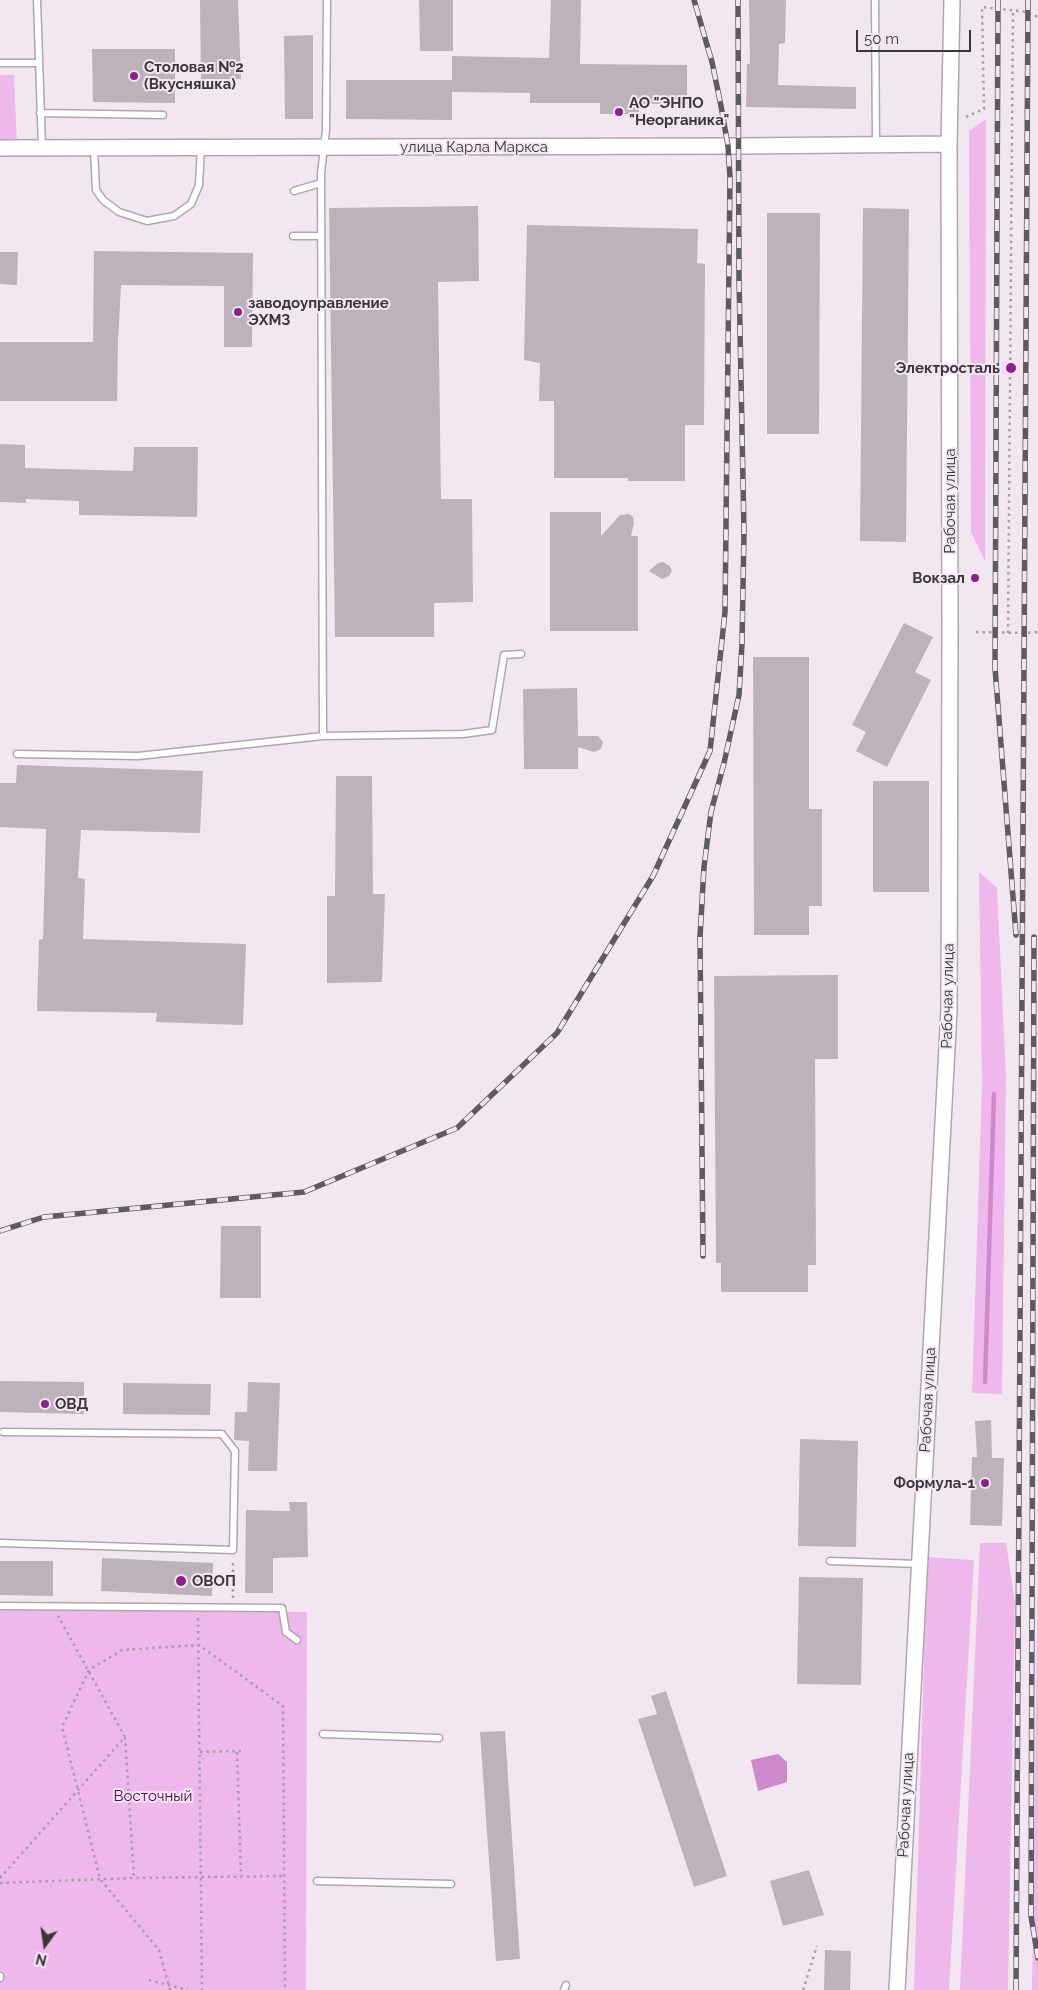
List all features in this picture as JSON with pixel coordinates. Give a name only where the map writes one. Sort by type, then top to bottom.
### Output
[{"type":"street","name":"Рабочая улица","points":[[897,1990],[949,1010],[949,144],[952,0]]},
{"type":"street","name":"улица Карла Маркса","points":[[0,148],[42,146],[201,148],[949,144]]},
{"type":"lane","points":[[37,0],[42,146]]},
{"type":"lane","points":[[322,736],[321,183],[326,130],[327,0]]},
{"type":"lane","points":[[875,0],[876,145]]},
{"type":"lane","points":[[0,63],[39,63]]},
{"type":"lane","points":[[40,114],[163,115]]},
{"type":"lane","points":[[94,147],[96,190],[103,200],[119,212],[147,221],[174,216],[191,204],[199,185],[201,148]]},
{"type":"lane","points":[[294,191],[321,183]]},
{"type":"lane","points":[[294,236],[321,236]]},
{"type":"lane","points":[[17,754],[138,756],[322,736],[463,734],[492,730],[504,655],[521,654]]},
{"type":"lane","points":[[0,1543],[233,1550],[235,1451],[222,1434],[3,1432]]},
{"type":"lane","points":[[830,1561],[919,1564]]},
{"type":"lane","points":[[0,1606],[282,1608],[286,1632],[297,1640]]},
{"type":"lane","points":[[323,1734],[439,1738]]},
{"type":"lane","points":[[317,1881],[451,1884]]},
{"type":"path","points":[[966,117],[984,110],[982,8],[1013,9],[1028,12],[1038,17]]},
{"type":"path","points":[[1008,633],[1013,9]]},
{"type":"path","points":[[976,632],[1038,632]]},
{"type":"path","points":[[232,1607],[233,1550]]},
{"type":"path","points":[[53,1606],[125,1736],[134,1878]]},
{"type":"path","points":[[198,1606],[202,1990]]},
{"type":"path","points":[[170,1990],[159,1950],[100,1879],[62,1727],[88,1670],[122,1650],[199,1645],[283,1706],[285,1990]]},
{"type":"path","points":[[0,1878],[125,1736]]},
{"type":"path","points":[[200,1752],[242,1751]]},
{"type":"path","points":[[237,1752],[241,1877]]},
{"type":"path","points":[[0,1884],[134,1878],[285,1876]]},
{"type":"path","points":[[803,1990],[817,1946]]},
{"type":"path","points":[[149,1980],[188,1990]]},
{"type":"green space","points":[[0,75],[14,75],[17,143],[0,144]]},
{"type":"green space","points":[[986,119],[985,561],[971,532],[969,131]]},
{"type":"green space","points":[[979,872],[997,888],[1006,1077],[1002,1394],[972,1393],[982,1084]]},
{"type":"green space","points":[[980,1543],[1006,1543],[1015,1602],[1008,1990],[960,1990]]},
{"type":"green space","points":[[927,1557],[974,1560],[949,1990],[914,1990]]},
{"type":"green space","points":[[1038,1559],[1038,1990],[1032,1990]]},
{"type":"green space","name":"Восточный","points":[[0,1607],[307,1612],[306,1990],[0,1990]]},
{"type":"shaded area","points":[[778,1754],[787,1762],[787,1782],[758,1791],[751,1760]]},
{"type":"building","points":[[200,0],[238,0],[241,79],[201,80]]},
{"type":"building","points":[[419,0],[453,0],[453,51],[420,51]]},
{"type":"building","points":[[551,0],[581,0],[580,64],[687,65],[687,104],[639,104],[639,114],[600,114],[600,103],[530,103],[530,93],[452,92],[452,56],[549,58]]},
{"type":"building","points":[[749,0],[786,0],[785,43],[779,44],[778,85],[856,87],[856,109],[746,107],[747,64],[750,64]]},
{"type":"building","points":[[313,35],[313,119],[285,119],[284,36]]},
{"type":"building","name":"Столовая №2 (Вкусняшка)","points":[[92,49],[175,49],[175,103],[93,102]]},
{"type":"building","points":[[346,80],[452,80],[452,120],[346,119]]},
{"type":"building","points":[[478,206],[479,281],[438,282],[441,499],[472,499],[473,602],[434,603],[434,637],[335,637],[329,208]]},
{"type":"building","points":[[863,208],[909,209],[906,542],[860,541]]},
{"type":"building","points":[[767,213],[820,213],[819,434],[767,434]]},
{"type":"building","points":[[527,225],[698,229],[697,263],[705,264],[704,425],[685,425],[685,481],[628,481],[628,478],[554,478],[554,401],[539,401],[540,363],[524,360]]},
{"type":"building","points":[[94,251],[253,253],[252,347],[224,347],[224,286],[121,285],[117,401],[0,401],[0,342],[93,342]]},
{"type":"building","points":[[0,252],[18,252],[17,285],[0,284]]},
{"type":"building","points":[[0,444],[25,445],[25,468],[133,471],[134,447],[198,447],[197,517],[79,515],[79,501],[26,499],[26,503],[0,502]]},
{"type":"building","points":[[550,512],[601,512],[601,536],[620,515],[629,514],[633,517],[634,523],[631,536],[638,536],[638,631],[550,631]]},
{"type":"building","points":[[663,562],[670,566],[672,571],[669,576],[662,579],[649,571],[658,563]]},
{"type":"building","points":[[904,623],[933,637],[915,672],[931,680],[887,767],[856,751],[866,732],[852,725]]},
{"type":"building","points":[[753,657],[809,657],[809,809],[822,809],[822,906],[809,906],[809,935],[754,935]]},
{"type":"building","points":[[577,688],[578,736],[598,736],[603,742],[601,749],[594,752],[578,747],[578,769],[524,769],[523,689]]},
{"type":"building","points":[[17,765],[203,771],[200,833],[81,830],[78,878],[85,879],[83,939],[246,944],[243,1025],[156,1022],[157,1013],[37,1011],[39,940],[43,939],[46,829],[0,827],[0,783],[16,783]]},
{"type":"building","points":[[336,776],[372,776],[373,894],[385,894],[382,982],[327,983],[327,896],[335,896]]},
{"type":"building","points":[[873,781],[929,781],[929,892],[873,892]]},
{"type":"building","points":[[838,975],[838,1059],[815,1059],[816,1265],[808,1265],[808,1292],[721,1292],[721,1263],[716,1263],[714,976]]},
{"type":"building","points":[[221,1226],[261,1226],[261,1298],[220,1298]]},
{"type":"building","points":[[0,1381],[84,1382],[84,1414],[0,1412]]},
{"type":"building","points":[[248,1382],[280,1383],[277,1471],[248,1471],[249,1441],[234,1440],[235,1412],[247,1412]]},
{"type":"building","points":[[123,1383],[211,1384],[210,1415],[123,1414]]},
{"type":"building","points":[[991,1420],[992,1458],[1004,1458],[1002,1526],[970,1525],[972,1457],[977,1457],[975,1421]]},
{"type":"building","points":[[800,1439],[858,1441],[856,1547],[798,1546]]},
{"type":"building","points":[[289,1502],[307,1502],[308,1557],[273,1558],[273,1593],[245,1593],[246,1510],[290,1511]]},
{"type":"building","points":[[102,1558],[213,1563],[212,1596],[101,1591]]},
{"type":"building","points":[[0,1561],[53,1561],[53,1596],[0,1595]]},
{"type":"building","points":[[799,1577],[863,1578],[861,1685],[797,1684]]},
{"type":"building","points":[[666,1691],[727,1876],[694,1887],[638,1719],[657,1714],[651,1696]]},
{"type":"building","points":[[505,1731],[520,1959],[496,1961],[480,1732]]},
{"type":"building","points":[[809,1870],[824,1915],[783,1926],[770,1881]]},
{"type":"building","points":[[825,1950],[851,1951],[850,1990],[824,1990]]},
{"type":"waterway","points":[[985,1382],[994,1094]]},
{"type":"railway","points":[[0,1231],[44,1217],[304,1192],[457,1128],[557,1033],[653,876],[710,751],[725,612],[730,178],[728,146],[721,106],[712,62],[694,0]]},
{"type":"railway","points":[[703,1256],[700,937],[704,867],[711,812],[739,695],[742,644],[744,532],[739,278],[738,0]]},
{"type":"railway","points":[[998,0],[995,668],[1016,935]]},
{"type":"railway","points":[[1016,1990],[1028,0]]},
{"type":"railway","points":[[1034,937],[1031,1916],[1038,1958]]},
{"type":"place","name":"Столовая №2 (Вкусняшка)","points":[[134,76]]},
{"type":"place","name":"АО \"ЭНПО \"Неорганика\"","points":[[619,112]]},
{"type":"place","name":"заводоуправление ЭХМЗ","points":[[238,312]]},
{"type":"place","name":"Электросталь","points":[[1011,368]]},
{"type":"place","name":"Вокзал","points":[[975,578]]},
{"type":"place","name":"ОВД","points":[[45,1404]]},
{"type":"place","name":"Формула-1","points":[[985,1483]]},
{"type":"place","name":"ОВОП","points":[[181,1581]]}]
